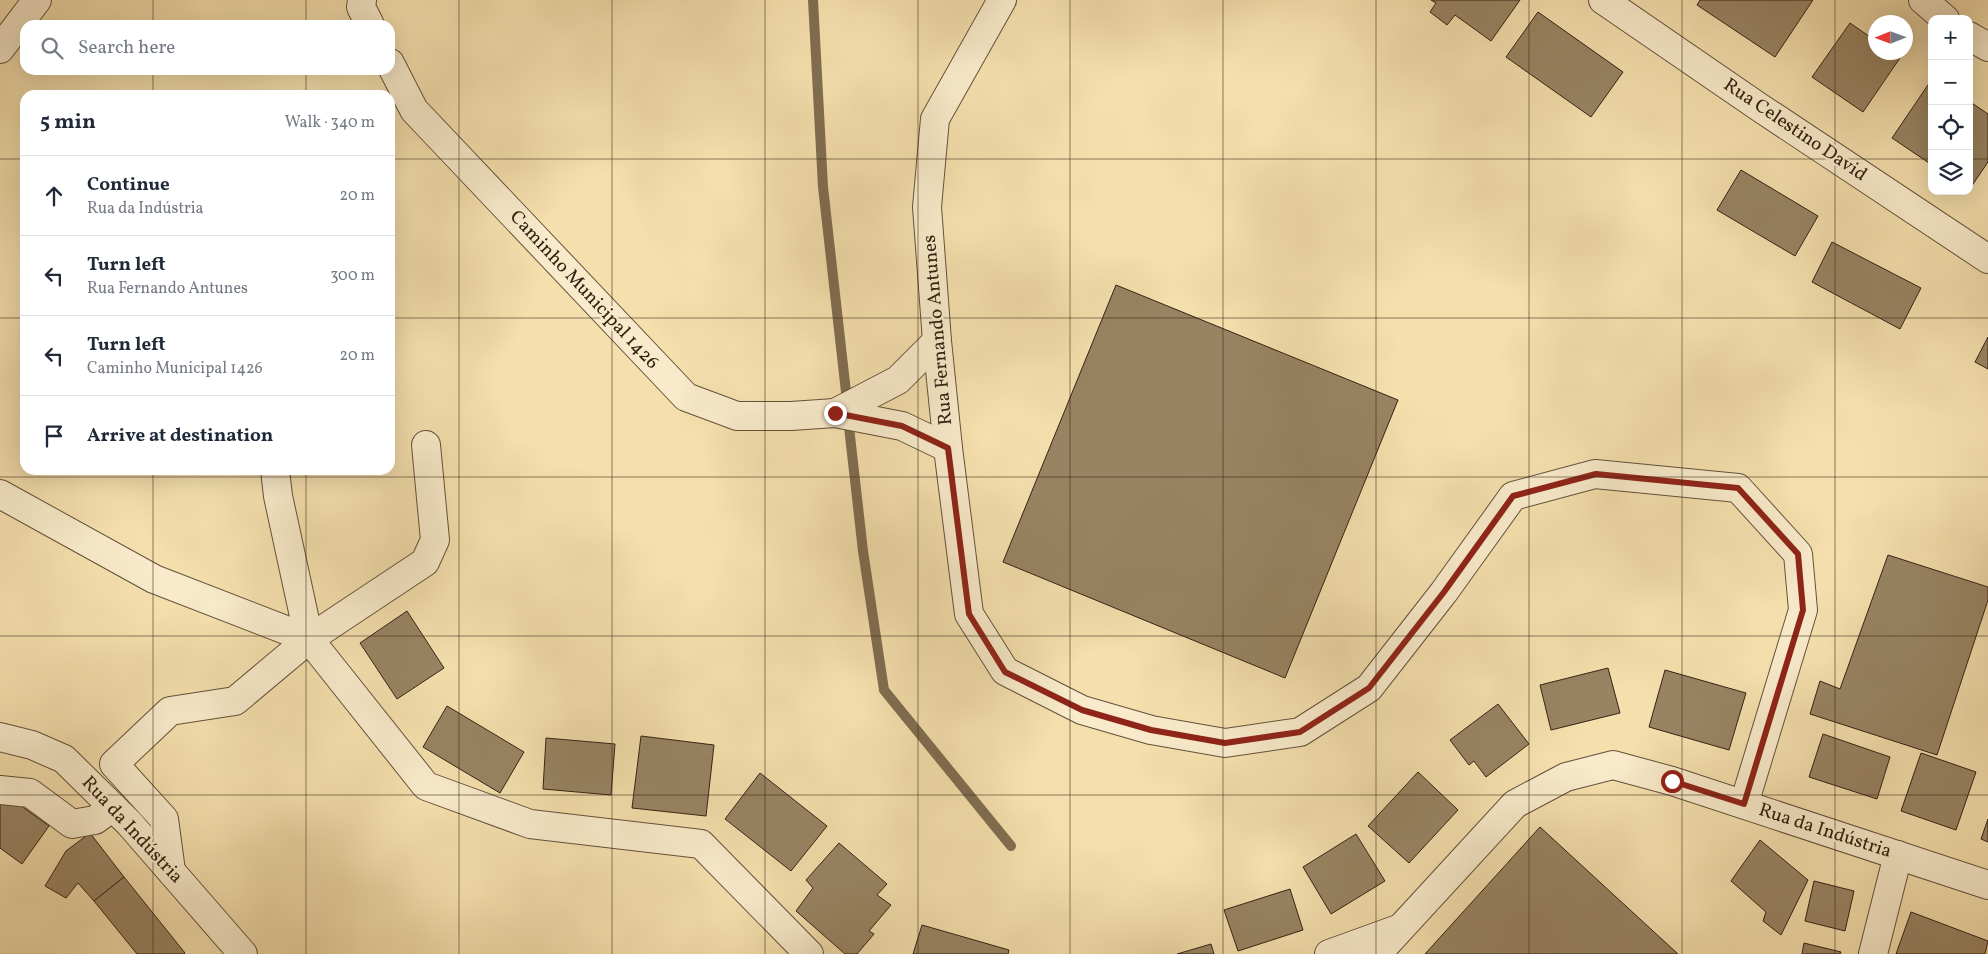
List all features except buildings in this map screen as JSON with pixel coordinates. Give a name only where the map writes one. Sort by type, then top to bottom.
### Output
[{"type":"street","points":[[22,20],[37,0]]},
{"type":"street","points":[[362,0],[361,7],[368,20]]},
{"type":"street","name":"Rua Fernando Antunes","points":[[1002,0],[936,119],[927,207],[937,341],[948,448],[969,614],[1005,672],[1082,710],[1151,730],[1225,743],[1300,732],[1369,688],[1444,592],[1513,496],[1596,474],[1738,488],[1798,554],[1803,610],[1744,804]]},
{"type":"street","name":"Rua Celestino David","points":[[1603,0],[1767,112],[1988,258]]},
{"type":"street","points":[[1924,0],[1941,15]]},
{"type":"street","points":[[0,50],[20,23]]},
{"type":"street","points":[[1973,38],[1988,47]]},
{"type":"street","name":"Caminho Municipal 1426","points":[[395,73],[414,110],[686,397],[737,416],[790,416],[835,413],[902,426],[948,448]]},
{"type":"street","name":"Caminho Municipal 1426","points":[[835,413],[898,380],[937,341]]},
{"type":"street","points":[[170,871],[164,819],[114,764],[170,711],[235,701],[309,639],[425,562],[435,540],[426,445]]},
{"type":"street","points":[[276,475],[278,496],[309,639],[426,786],[530,824],[701,844],[809,954]]},
{"type":"street","points":[[0,494],[154,579],[309,639]]},
{"type":"street","name":"Rua da Indústria","points":[[0,737],[32,745],[64,759],[114,807],[243,954]]},
{"type":"street","name":"Rua da Indústria","points":[[1377,954],[1515,804],[1566,777],[1613,765],[1672,781],[1988,884]]},
{"type":"street","points":[[0,790],[30,793],[72,824],[95,820],[114,807]]},
{"type":"street","points":[[1873,954],[1898,855]]},
{"type":"street","points":[[1329,954],[1398,929]]},
{"type":"waterway","points":[[813,0],[823,187],[846,392]]},
{"type":"waterway","points":[[849,427],[863,551],[884,690],[1011,846]]},
{"type":"route","points":[[835,413],[902,426],[948,448],[969,614],[1005,672],[1082,710],[1151,730],[1225,743],[1300,732],[1369,688],[1444,592],[1513,496],[1596,474],[1738,488],[1798,554],[1803,610],[1744,804],[1672,781]]}]
